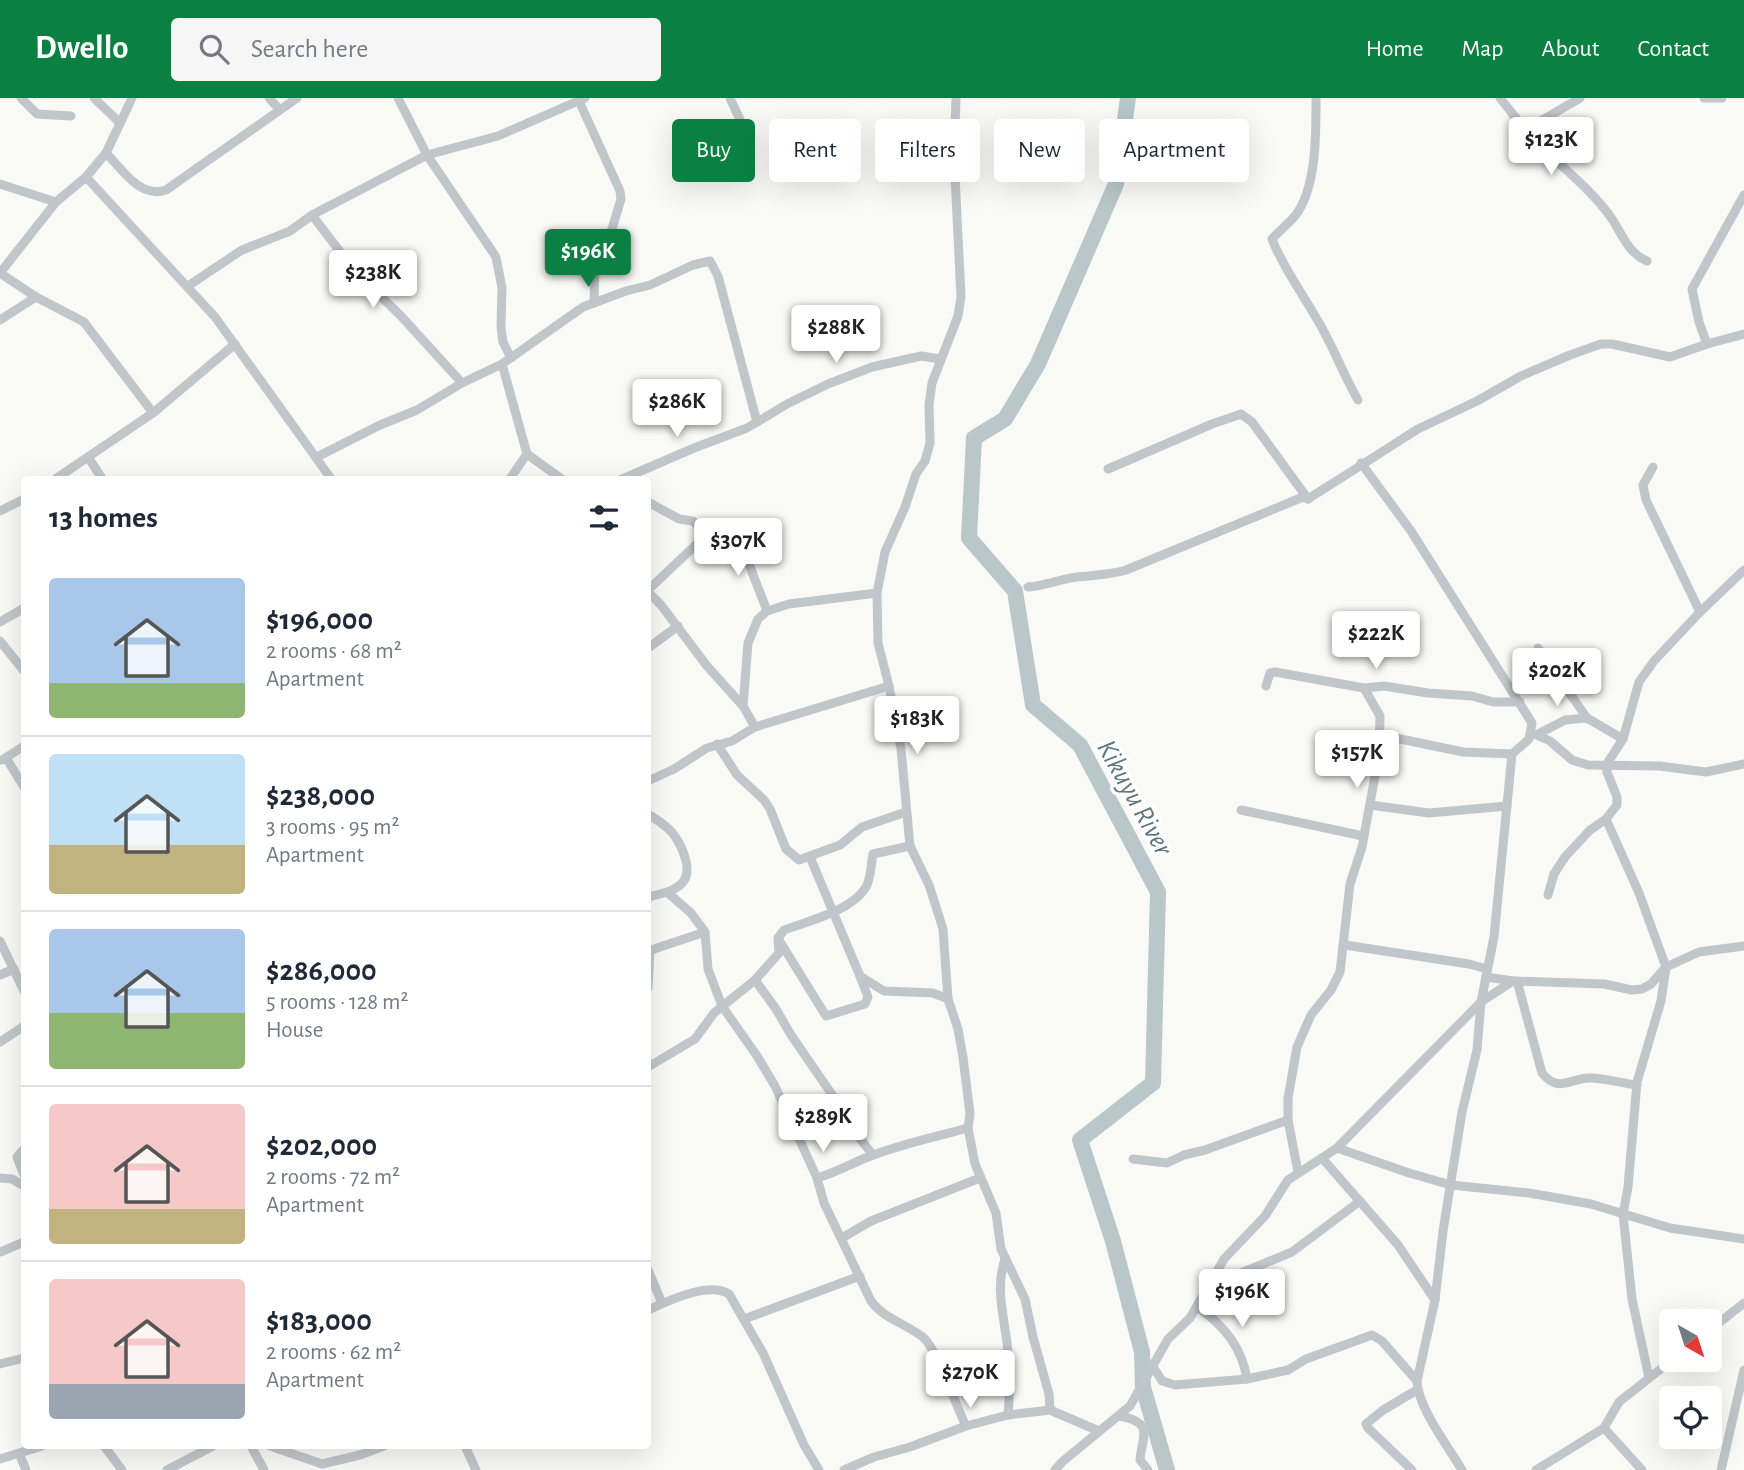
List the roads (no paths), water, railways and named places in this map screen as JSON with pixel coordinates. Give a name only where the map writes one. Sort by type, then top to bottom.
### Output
[{"type":"street","points":[[21,98],[37,114],[71,116]]},
{"type":"street","points":[[94,98],[120,123]]},
{"type":"street","points":[[132,98],[106,152],[86,177],[57,202],[0,273],[36,298],[84,322],[153,413]]},
{"type":"street","points":[[268,98],[279,109]]},
{"type":"street","points":[[106,152],[142,188],[158,192],[166,190],[297,98]]},
{"type":"street","points":[[398,98],[427,155],[496,257],[502,288],[503,342],[527,454],[557,476]]},
{"type":"street","points":[[730,98],[740,119]]},
{"type":"street","points":[[956,98],[954,156],[961,296],[958,316],[932,383],[929,405],[930,443],[925,461],[916,474],[905,508],[889,539],[877,593],[878,643],[901,749],[910,846],[929,885],[943,929],[948,999],[958,1029],[963,1057],[970,1114],[968,1128],[980,1178],[996,1213],[1001,1249],[1025,1299],[1049,1394],[1050,1409]]},
{"type":"street","points":[[1316,98],[1316,134],[1307,191],[1295,216],[1272,239],[1290,275],[1323,328],[1341,370],[1358,400]]},
{"type":"street","points":[[1500,98],[1523,127],[1531,132],[1538,144],[1607,212],[1639,258],[1647,261]]},
{"type":"street","points":[[1531,132],[1539,122],[1580,98]]},
{"type":"street","points":[[1704,98],[1722,98]]},
{"type":"street","points":[[188,286],[242,250],[290,231],[312,215],[427,155],[498,136],[577,100],[620,191],[621,199],[612,229],[595,259],[594,303]]},
{"type":"street","points":[[86,177],[188,286],[234,344],[329,476]]},
{"type":"street","points":[[0,184],[57,202]]},
{"type":"street","points":[[1707,344],[1692,297],[1692,289],[1744,195]]},
{"type":"street","points":[[312,215],[354,270],[401,316],[461,383]]},
{"type":"street","points":[[317,457],[380,425],[417,410],[461,383],[507,361],[583,307],[650,285],[693,265],[710,261],[718,276],[757,422]]},
{"type":"street","points":[[0,320],[36,298]]},
{"type":"street","points":[[1308,499],[1418,429],[1478,401],[1521,376],[1591,347],[1612,344],[1670,357],[1744,334]]},
{"type":"street","points":[[60,476],[153,413],[234,344]]},
{"type":"street","points":[[630,476],[747,428],[828,384],[872,367],[921,356],[940,359]]},
{"type":"street","points":[[1108,470],[1241,414],[1252,422],[1308,499]]},
{"type":"street","points":[[512,476],[527,454]]},
{"type":"street","points":[[88,457],[100,476]]},
{"type":"street","points":[[1361,463],[1418,542],[1520,702],[1535,734],[1580,764],[1659,766],[1706,772],[1744,764]]},
{"type":"street","points":[[1654,467],[1643,485],[1646,500],[1700,612]]},
{"type":"street","points":[[1028,587],[1126,569],[1303,497],[1308,499]]},
{"type":"street","points":[[0,511],[21,500]]},
{"type":"street","points":[[651,504],[679,519],[693,521],[710,537]]},
{"type":"street","points":[[651,588],[703,538],[741,537],[747,562],[767,611]]},
{"type":"street","points":[[1548,895],[1554,874],[1565,857],[1590,830],[1606,819],[1617,805],[1617,797],[1606,772],[1606,765],[1623,739],[1639,682],[1700,612],[1744,569]]},
{"type":"street","points":[[743,706],[748,643],[758,619],[767,611],[789,604],[877,593]]},
{"type":"street","points":[[651,594],[707,666],[743,706],[755,727]]},
{"type":"street","points":[[0,622],[21,610]]},
{"type":"street","points":[[651,646],[678,626]]},
{"type":"street","points":[[0,641],[21,667]]},
{"type":"street","points":[[1538,648],[1587,718],[1623,739]]},
{"type":"street","points":[[13,657],[21,653]]},
{"type":"street","points":[[1266,686],[1270,673],[1275,672],[1364,688],[1384,685],[1428,693],[1472,696],[1493,702],[1520,702]]},
{"type":"street","points":[[651,780],[707,748],[732,741],[755,727],[889,687]]},
{"type":"street","points":[[1298,1172],[1288,1120],[1288,1098],[1297,1047],[1311,1015],[1338,980],[1345,945],[1350,884],[1370,805],[1381,735],[1380,716],[1364,688]]},
{"type":"street","points":[[1381,735],[1463,752],[1512,754],[1535,734],[1565,720],[1587,718]]},
{"type":"street","points":[[717,744],[737,775],[764,800],[786,849],[799,860],[840,845],[862,827],[906,812]]},
{"type":"street","points":[[21,748],[3,759],[21,783]]},
{"type":"street","points":[[1412,1470],[1368,1429],[1366,1424],[1417,1386],[1435,1300],[1462,1112],[1477,1050],[1481,1002],[1494,937],[1512,754]]},
{"type":"street","points":[[1370,805],[1429,813],[1507,806]]},
{"type":"street","points":[[1241,810],[1363,836]]},
{"type":"street","points":[[651,816],[675,835],[687,863],[686,880],[674,889],[651,896]]},
{"type":"street","points":[[1606,819],[1639,893],[1666,967],[1661,1001],[1637,1085],[1623,1214],[1632,1299],[1648,1378]]},
{"type":"street","points":[[651,1065],[695,1039],[706,1022],[722,1006],[755,980],[779,954],[778,938],[783,930],[833,912],[860,894],[867,886],[873,855],[910,846]]},
{"type":"street","points":[[778,938],[826,1016],[865,1004],[868,997],[810,857]]},
{"type":"street","points":[[667,892],[691,913],[705,932],[708,969],[722,1006],[775,1086],[817,1178],[824,1203],[871,1301],[878,1312],[925,1339],[934,1352],[966,1426]]},
{"type":"street","points":[[651,949],[705,932]]},
{"type":"street","points":[[0,941],[21,984]]},
{"type":"street","points":[[1345,945],[1469,964],[1486,973],[1515,981],[1604,984],[1632,990],[1651,984],[1666,967],[1699,952],[1744,946]]},
{"type":"street","points":[[0,975],[15,969]]},
{"type":"street","points":[[860,976],[884,991],[933,993],[948,999]]},
{"type":"street","points":[[755,980],[853,1131],[873,1155]]},
{"type":"street","points":[[1055,1470],[1130,1406],[1154,1368],[1168,1339],[1190,1318],[1224,1259],[1265,1216],[1283,1186],[1298,1172],[1336,1148],[1481,1002],[1515,981]]},
{"type":"street","points":[[1515,981],[1542,1073],[1549,1082],[1561,1084],[1589,1077],[1637,1085]]},
{"type":"street","points":[[0,1042],[21,1028]]},
{"type":"street","points":[[1133,1158],[1167,1163],[1288,1120]]},
{"type":"street","points":[[817,1178],[903,1144],[968,1128]]},
{"type":"street","points":[[1336,1148],[1451,1185],[1529,1193],[1591,1204],[1670,1228],[1744,1240]]},
{"type":"street","points":[[1322,1158],[1398,1245],[1435,1300]]},
{"type":"street","points":[[0,1178],[12,1179],[21,1184]]},
{"type":"street","points":[[842,1238],[871,1222],[980,1178]]},
{"type":"street","points":[[1205,1294],[1231,1277],[1292,1252],[1360,1201]]},
{"type":"street","points":[[0,1252],[21,1243]]},
{"type":"street","points":[[1005,1259],[1000,1289],[1009,1354],[1008,1415]]},
{"type":"street","points":[[744,1319],[860,1276]]},
{"type":"street","points":[[651,1277],[662,1303]]},
{"type":"street","points":[[651,1308],[711,1289],[722,1289],[729,1294],[777,1381],[804,1445],[819,1470]]},
{"type":"street","points":[[1722,1320],[1744,1303]]},
{"type":"street","points":[[1197,1307],[1216,1320],[1239,1350],[1247,1378]]},
{"type":"street","points":[[1154,1368],[1162,1381],[1175,1385],[1247,1378],[1288,1370],[1306,1359],[1372,1335],[1382,1341],[1417,1386],[1424,1406],[1462,1470]]},
{"type":"street","points":[[0,1364],[21,1359]]},
{"type":"street","points":[[1536,1470],[1604,1428],[1619,1402],[1659,1370]]},
{"type":"street","points":[[1721,1470],[1744,1370]]},
{"type":"street","points":[[844,1470],[966,1426],[1008,1415],[1050,1409],[1099,1431]]},
{"type":"street","points":[[1120,1416],[1136,1420],[1143,1429],[1145,1439],[1140,1460],[1147,1470]]},
{"type":"street","points":[[1604,1428],[1642,1470]]},
{"type":"street","points":[[0,1459],[32,1449]]},
{"type":"street","points":[[106,1449],[122,1470]]},
{"type":"street","points":[[167,1470],[207,1449]]},
{"type":"street","points":[[253,1449],[264,1470]]},
{"type":"street","points":[[279,1449],[323,1464]]},
{"type":"street","points":[[313,1470],[323,1464],[376,1449]]},
{"type":"street","points":[[466,1449],[475,1470]]},
{"type":"street","points":[[19,1453],[26,1470]]},
{"type":"waterway","name":"Kikuyu River","points":[[1128,98],[1116,184],[1038,364],[1005,419],[974,438],[969,538],[1015,591],[1033,705],[1080,745],[1158,892],[1153,1083],[1080,1140],[1113,1241],[1142,1352],[1143,1387],[1167,1470]]}]
